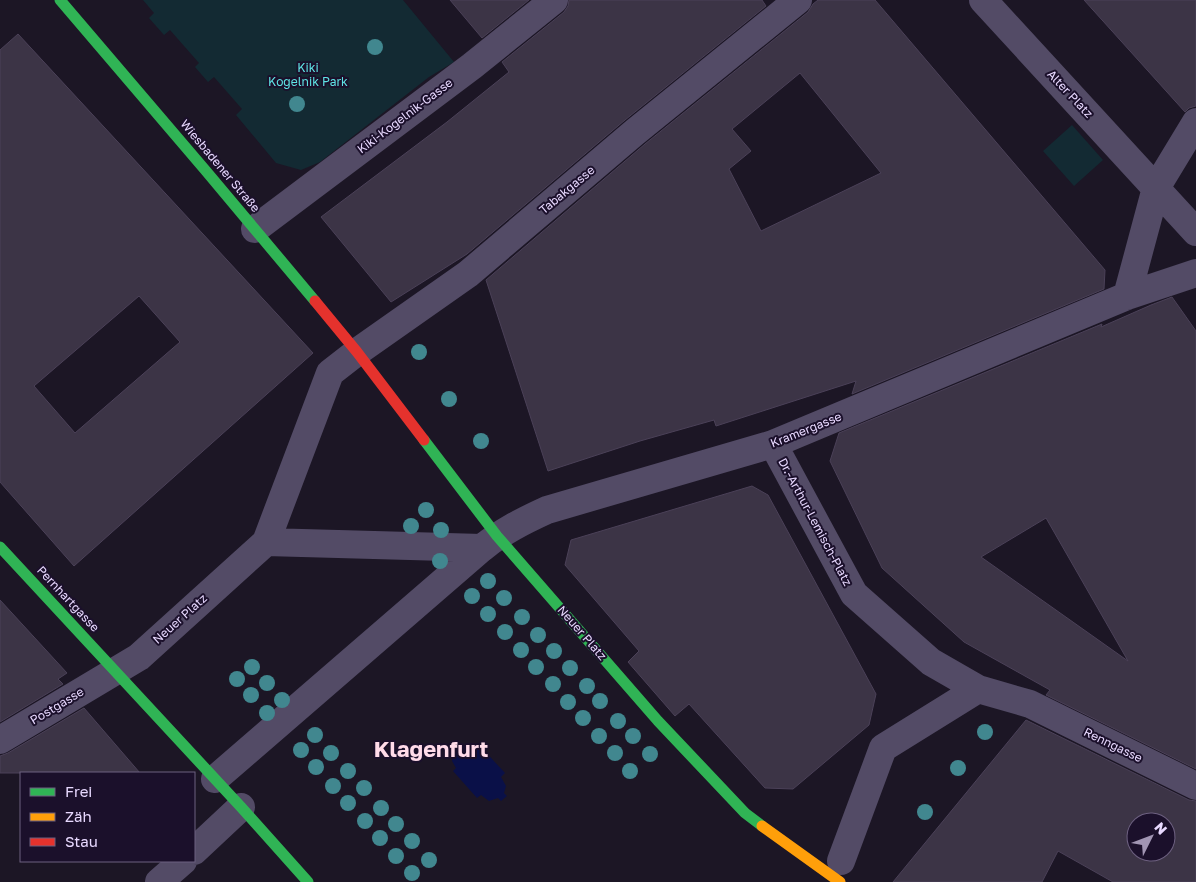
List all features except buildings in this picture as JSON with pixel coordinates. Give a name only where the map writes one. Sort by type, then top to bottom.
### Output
[{"type":"street","name":"Wiesbadener Straße","points":[[60,0],[357,352]]},
{"type":"street","name":"Kiki-Kogelnik-Gasse","points":[[255,229],[472,66],[554,0]]},
{"type":"street","name":"Tabakgasse","points":[[330,373],[468,274],[635,132],[798,0]]},
{"type":"street","name":"Alter Platz","points":[[983,0],[1196,232]]},
{"type":"street","points":[[1126,296],[1156,188],[1196,122]]},
{"type":"street","name":"Kramergasse","points":[[490,542],[517,524],[547,510],[773,444],[1126,296],[1196,273]]},
{"type":"street","name":"Neuer Platz","points":[[357,352],[490,542],[746,813],[841,871]]},
{"type":"street","name":"Neuer Platz","points":[[115,671],[139,657],[266,542],[330,373]]},
{"type":"street","name":"Dr.-Arthur-Lemisch-Platz","points":[[773,444],[854,594],[931,662],[978,689],[1030,704]]},
{"type":"street","points":[[266,542],[490,542]]},
{"type":"street","points":[[215,779],[490,542]]},
{"type":"street","name":"Pernhartgasse","points":[[0,547],[115,671]]},
{"type":"street","points":[[115,671],[308,882]]},
{"type":"street","name":"Postgasse","points":[[0,740],[115,671]]},
{"type":"street","points":[[841,871],[884,748],[978,689]]},
{"type":"street","name":"Renngasse","points":[[1030,704],[1196,786]]},
{"type":"street","points":[[195,850],[241,807]]},
{"type":"street","points":[[160,882],[182,862]]},
{"type":"green space","name":"Kiki Kogelnik Park","points":[[143,0],[403,0],[454,62],[429,77],[320,162],[301,170],[276,163],[236,115],[242,109],[214,77],[208,82],[195,67],[199,63],[170,30],[164,35],[149,18],[154,13]]},
{"type":"green space","points":[[1072,125],[1103,160],[1074,186],[1043,151]]},
{"type":"shaded area","points":[[458,742],[462,746],[469,744],[476,749],[480,746],[505,773],[501,777],[506,786],[504,793],[507,796],[501,801],[498,798],[489,801],[481,795],[477,798],[453,771],[456,768],[452,761],[454,752],[451,749]]},
{"type":"traffic: fast","points":[[60,0],[315,301]]},
{"type":"traffic: fast","points":[[424,440],[497,536],[658,721],[745,813],[762,826]]},
{"type":"traffic: fast","points":[[0,547],[308,882]]},
{"type":"traffic: slow","points":[[762,826],[840,882]]},
{"type":"traffic: jam","points":[[315,301],[357,352],[424,440]]},
{"type":"district","name":"Klagenfurt","points":[[431,749]]}]
